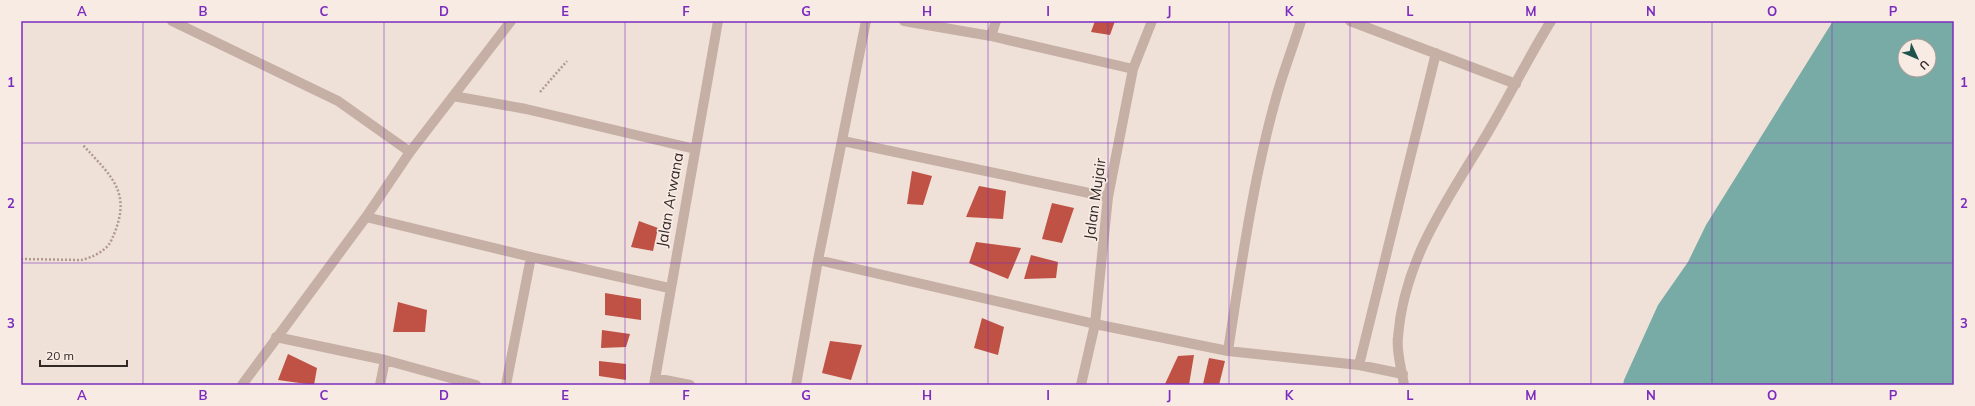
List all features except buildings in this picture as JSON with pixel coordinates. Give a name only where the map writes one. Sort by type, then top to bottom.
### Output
[{"type":"street","points":[[172,21],[331,98],[410,152]]},
{"type":"street","points":[[242,385],[366,217],[410,152],[511,21]]},
{"type":"street","name":"Jalan Arwana","points":[[654,382],[669,288],[718,21]]},
{"type":"street","points":[[796,385],[818,260],[866,21]]},
{"type":"street","points":[[904,21],[990,36],[1133,69]]},
{"type":"street","points":[[990,36],[996,21]]},
{"type":"street","name":"Jalan Mujair","points":[[1081,385],[1095,324],[1108,197],[1133,69],[1152,21]]},
{"type":"street","points":[[1228,351],[1239,282],[1264,153],[1278,92],[1301,21]]},
{"type":"street","points":[[1350,21],[1516,84]]},
{"type":"street","points":[[1404,385],[1397,338],[1404,297],[1414,264],[1442,207],[1516,84],[1551,21]]},
{"type":"street","points":[[1359,365],[1436,53]]},
{"type":"street","points":[[453,96],[526,109],[695,149]]},
{"type":"street","points":[[843,141],[1108,197]]},
{"type":"street","points":[[366,217],[530,257],[669,288]]},
{"type":"street","points":[[506,385],[530,257]]},
{"type":"street","points":[[818,260],[1095,324],[1228,351],[1359,365],[1403,374]]},
{"type":"street","points":[[276,337],[385,360],[476,385]]},
{"type":"street","points":[[380,385],[385,360]]},
{"type":"street","points":[[654,382],[690,385]]},
{"type":"path","points":[[526,109],[567,61]]},
{"type":"path","points":[[21,259],[81,260],[89,258],[106,248],[110,243],[122,204],[121,195],[119,188],[82,144]]},
{"type":"water","points":[[1833,21],[1954,21],[1954,385],[1623,385],[1658,305],[1688,262],[1706,225]]}]
